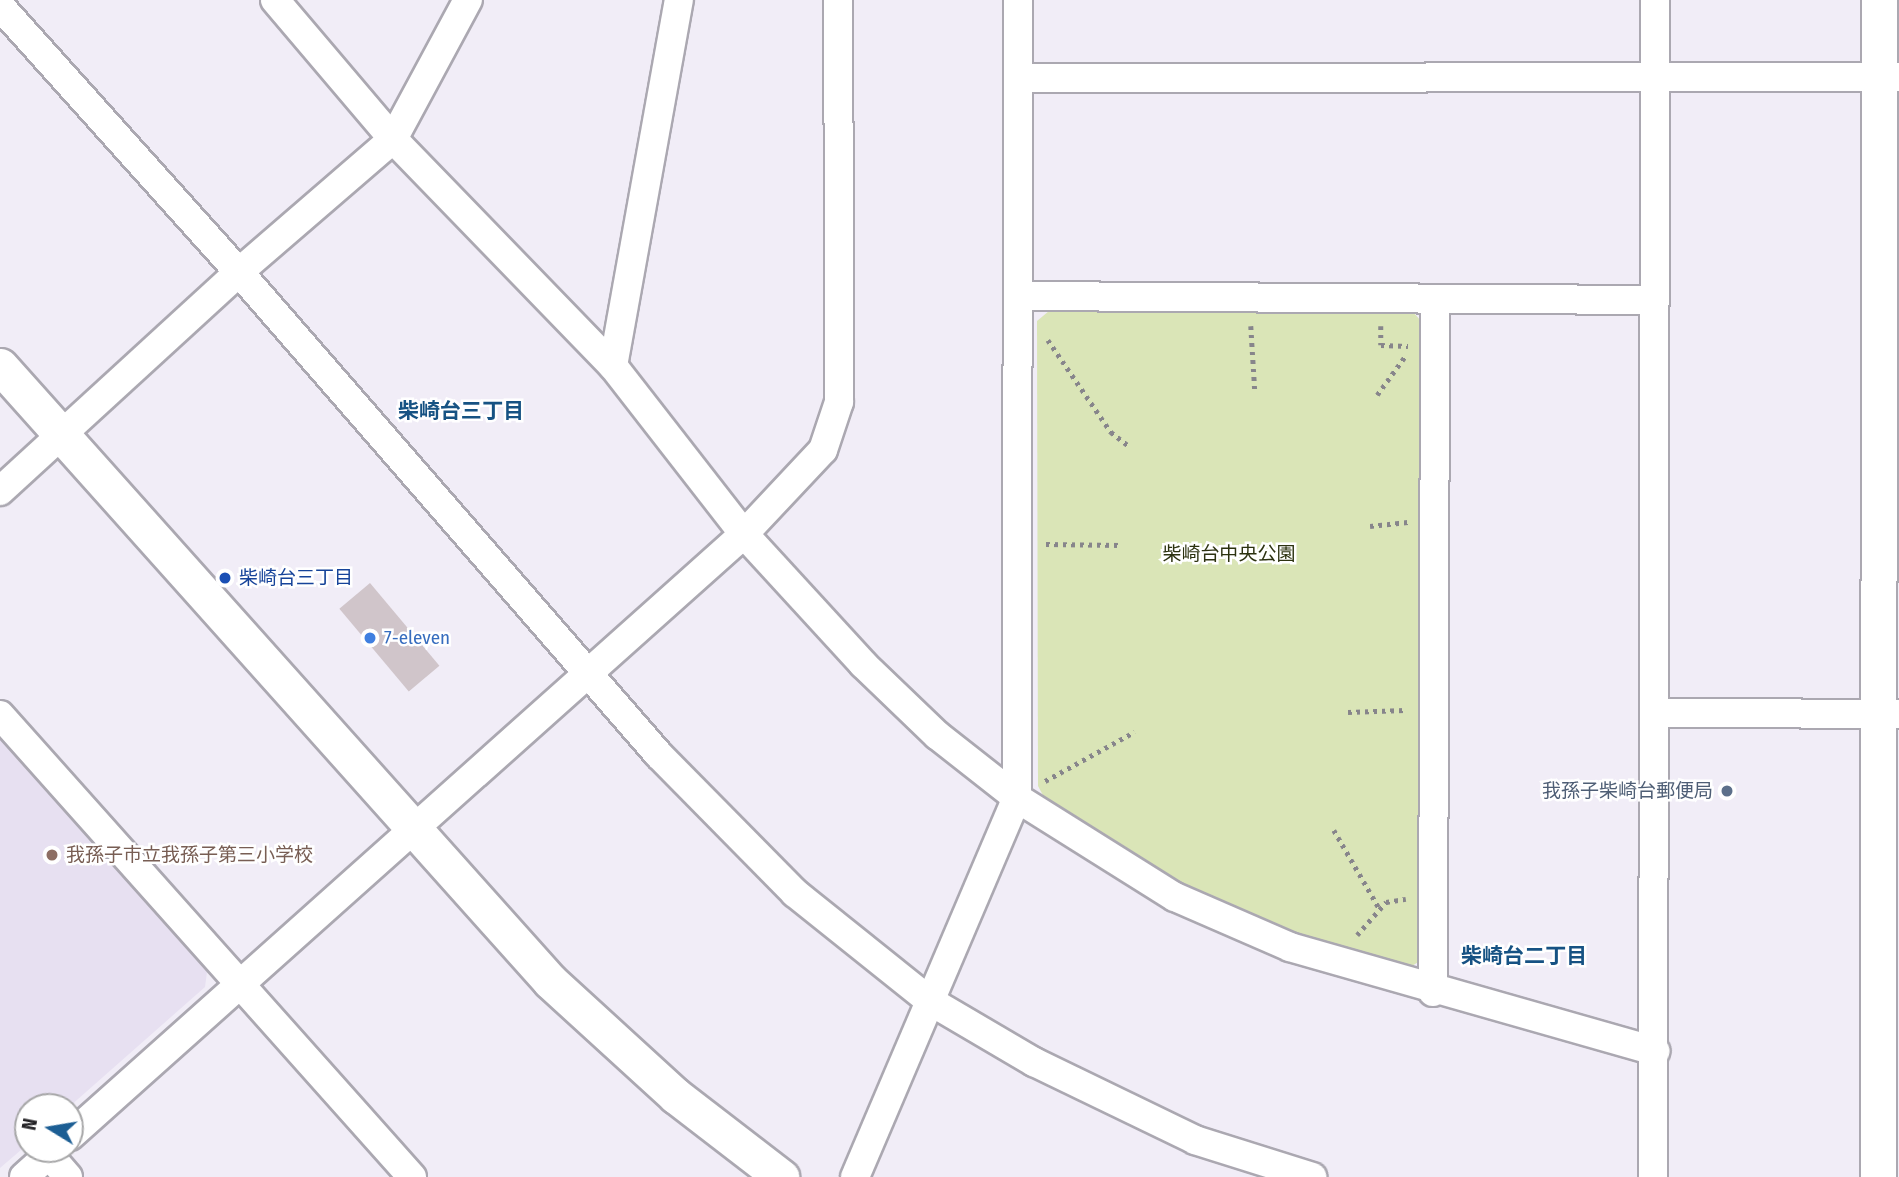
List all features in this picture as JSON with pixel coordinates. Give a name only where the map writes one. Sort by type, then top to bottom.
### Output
[{"type":"street","points":[[0,491],[239,272],[393,139],[468,0]]},
{"type":"street","points":[[613,366],[679,0]]},
{"type":"street","points":[[84,1123],[744,534],[823,450],[839,402],[838,0]]},
{"type":"street","points":[[855,1177],[1017,798],[1018,0]]},
{"type":"street","points":[[1653,1177],[1655,0]]},
{"type":"street","points":[[1878,1177],[1888,713],[1889,76],[1879,0]]},
{"type":"street","points":[[276,1],[393,139],[613,366],[744,534],[900,702],[1017,798],[1175,897],[1290,947],[1433,992],[1654,1051]]},
{"type":"street","points":[[0,6],[239,272],[586,674],[731,832],[866,953],[930,1001],[1115,1105],[1195,1140],[1312,1177]]},
{"type":"street","points":[[1018,78],[1655,79],[1889,76]]},
{"type":"street","points":[[1018,296],[1654,300]]},
{"type":"street","points":[[1433,992],[1435,299]]},
{"type":"street","points":[[0,366],[550,981],[676,1096],[781,1177]]},
{"type":"street","points":[[1655,713],[1888,713]]},
{"type":"street","points":[[0,715],[412,1177]]},
{"type":"street","points":[[24,1177],[40,1163]]},
{"type":"path","points":[[1018,296],[1111,432],[1130,447]]},
{"type":"path","points":[[1247,298],[1256,356],[1255,391]]},
{"type":"path","points":[[1377,395],[1413,346],[1381,345],[1382,298]]},
{"type":"path","points":[[1370,526],[1422,520]]},
{"type":"path","points":[[1017,543],[1120,545]]},
{"type":"path","points":[[1348,712],[1434,708]]},
{"type":"path","points":[[1017,798],[1134,732]]},
{"type":"path","points":[[1334,830],[1379,908]]},
{"type":"path","points":[[1340,963],[1365,921],[1386,902],[1433,895]]},
{"type":"shaded area","name":"我孫子市立我孫子第三小学校","points":[[0,738],[207,972],[205,987],[84,1094],[14,1093],[14,1156],[0,1168]]},
{"type":"green space","name":"柴崎台中央公園","points":[[1049,311],[1413,312],[1422,322],[1420,961],[1407,969],[1296,933],[1185,886],[1080,826],[1045,799],[1038,786],[1037,321]]},
{"type":"building","points":[[370,583],[439,666],[409,691],[339,609]]},
{"type":"place","name":"柴崎台三丁目","points":[[225,578]]},
{"type":"place","name":"7-eleven","points":[[370,638]]},
{"type":"place","name":"我孫子柴崎台郵便局","points":[[1727,791]]},
{"type":"place","name":"我孫子市立我孫子第三小学校","points":[[52,855]]},
{"type":"district","name":"柴崎台三丁目","points":[[461,411]]},
{"type":"district","name":"柴崎台二丁目","points":[[1524,956]]}]
